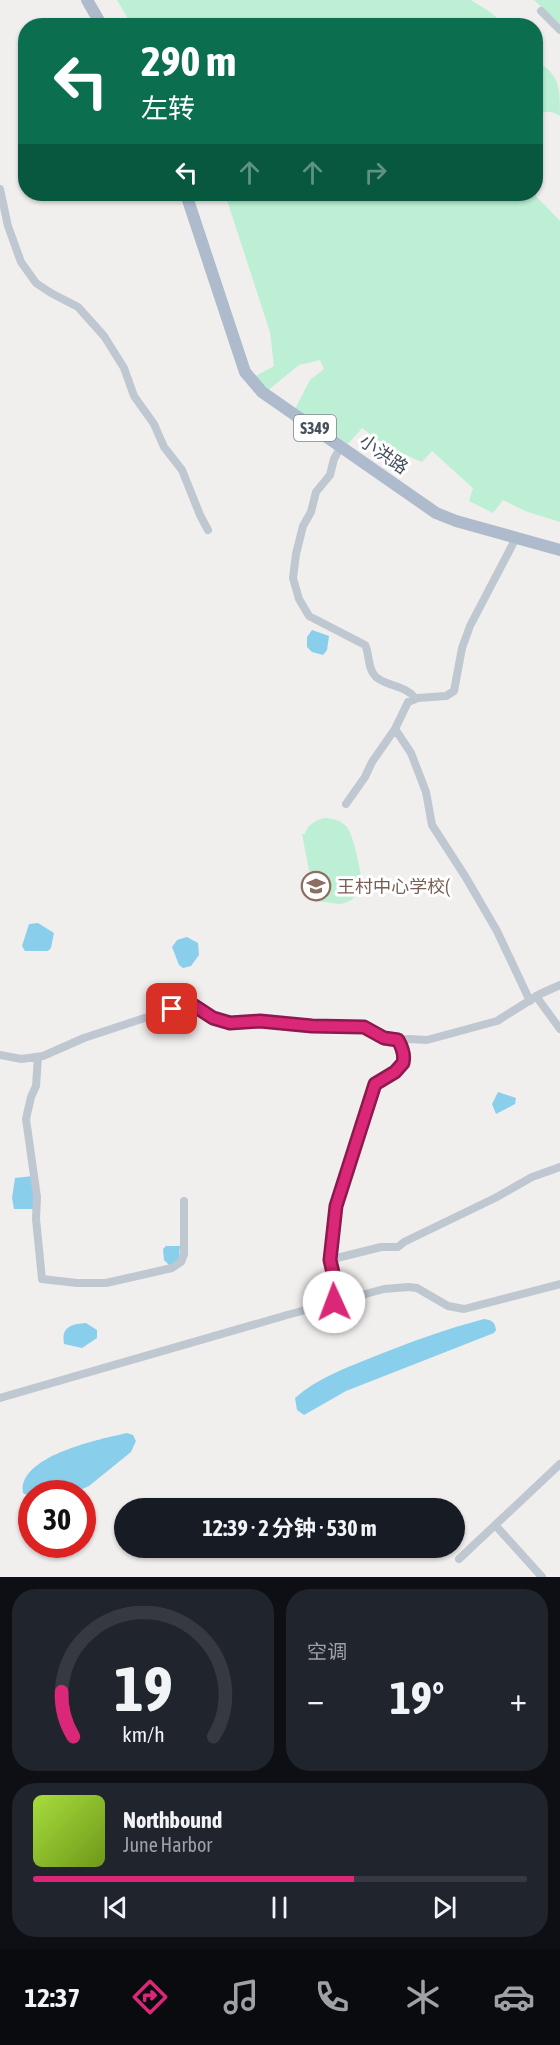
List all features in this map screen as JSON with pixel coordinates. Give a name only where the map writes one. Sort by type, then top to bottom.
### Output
[{"type":"main road","points":[[87,0],[97,18]]},
{"type":"main road","name":"小洪路","points":[[188,201],[245,372],[262,392],[436,513],[456,521],[560,550]]},
{"type":"street","points":[[541,11],[560,30]]},
{"type":"street","points":[[0,189],[8,226],[21,262],[36,283],[78,307],[104,336],[123,368],[134,396],[154,424],[164,447],[182,470],[208,530]]},
{"type":"street","points":[[341,446],[334,459],[329,478],[315,492],[311,512],[303,526],[296,554],[293,578],[295,588],[309,616],[364,645],[371,670],[376,677],[405,689],[415,698]]},
{"type":"street","points":[[346,804],[395,729],[408,702],[415,698],[446,696],[454,691],[462,648],[470,626],[516,538]]},
{"type":"street","points":[[395,729],[411,753],[426,792],[432,825],[497,931],[519,979],[560,1029]]},
{"type":"street","points":[[0,1055],[21,1059],[38,1057],[84,1038],[190,1003],[213,1018],[230,1023],[260,1021],[312,1026],[364,1027],[384,1038],[427,1041],[503,1019],[533,998],[560,985]]},
{"type":"street","points":[[334,1302],[334,1277],[330,1260],[336,1206],[375,1084],[395,1072],[403,1063],[403,1054],[398,1040]]},
{"type":"street","points":[[38,1057],[36,1086],[26,1119],[37,1197],[36,1219],[42,1279],[77,1283],[106,1283],[164,1271],[179,1264],[184,1254],[184,1201]]},
{"type":"street","points":[[330,1260],[381,1247],[398,1247],[532,1177],[560,1167]]},
{"type":"street","points":[[0,1398],[384,1289],[408,1287],[422,1290],[448,1306],[471,1309],[560,1284]]},
{"type":"street","points":[[459,1560],[560,1464]]},
{"type":"street","points":[[496,1526],[542,1577]]},
{"type":"green space","points":[[117,0],[471,0],[497,18],[127,18]]},
{"type":"green space","points":[[534,0],[560,0],[560,24]]},
{"type":"green space","points":[[543,65],[554,77],[560,97],[560,116],[543,113]]},
{"type":"green space","points":[[227,201],[541,201],[560,221],[560,522],[525,511],[503,500],[493,513],[469,501],[473,488],[432,451],[422,462],[388,447],[362,428],[348,444],[295,409],[310,380],[324,369],[320,360],[299,365],[267,391],[254,377],[274,366],[270,332]]},
{"type":"green space","points":[[324,818],[336,820],[346,826],[359,863],[360,888],[351,900],[342,904],[315,902],[302,834],[305,834],[312,823]]},
{"type":"water","points":[[312,630],[329,636],[327,650],[323,655],[312,652],[307,647],[307,637]]},
{"type":"water","points":[[38,923],[54,933],[51,948],[48,951],[25,951],[22,946],[29,924]]},
{"type":"water","points":[[187,937],[198,943],[199,955],[191,966],[183,968],[179,965],[172,947],[177,940]]},
{"type":"water","points":[[498,1092],[516,1098],[515,1104],[496,1114],[492,1104]]},
{"type":"water","points":[[33,1176],[34,1209],[14,1209],[12,1198],[15,1178]]},
{"type":"water","points":[[166,1246],[180,1246],[179,1260],[170,1266],[164,1260],[163,1249]]},
{"type":"water","points":[[484,1319],[494,1323],[496,1330],[494,1333],[346,1391],[304,1415],[297,1410],[295,1398],[332,1374],[414,1341]]},
{"type":"water","points":[[86,1323],[97,1330],[97,1338],[82,1348],[64,1344],[64,1334],[68,1328]]},
{"type":"water","points":[[127,1433],[133,1435],[136,1441],[131,1452],[96,1480],[25,1480],[33,1469],[46,1459],[99,1440]]},
{"type":"place","name":"王村中心学校(","points":[[316,886]]},
{"type":"route","points":[[172,1009],[190,1003],[223,1022],[260,1021],[288,1025],[364,1027],[384,1038],[398,1040],[402,1048],[403,1063],[395,1072],[375,1084],[336,1206],[330,1260],[335,1286],[334,1302]]}]
